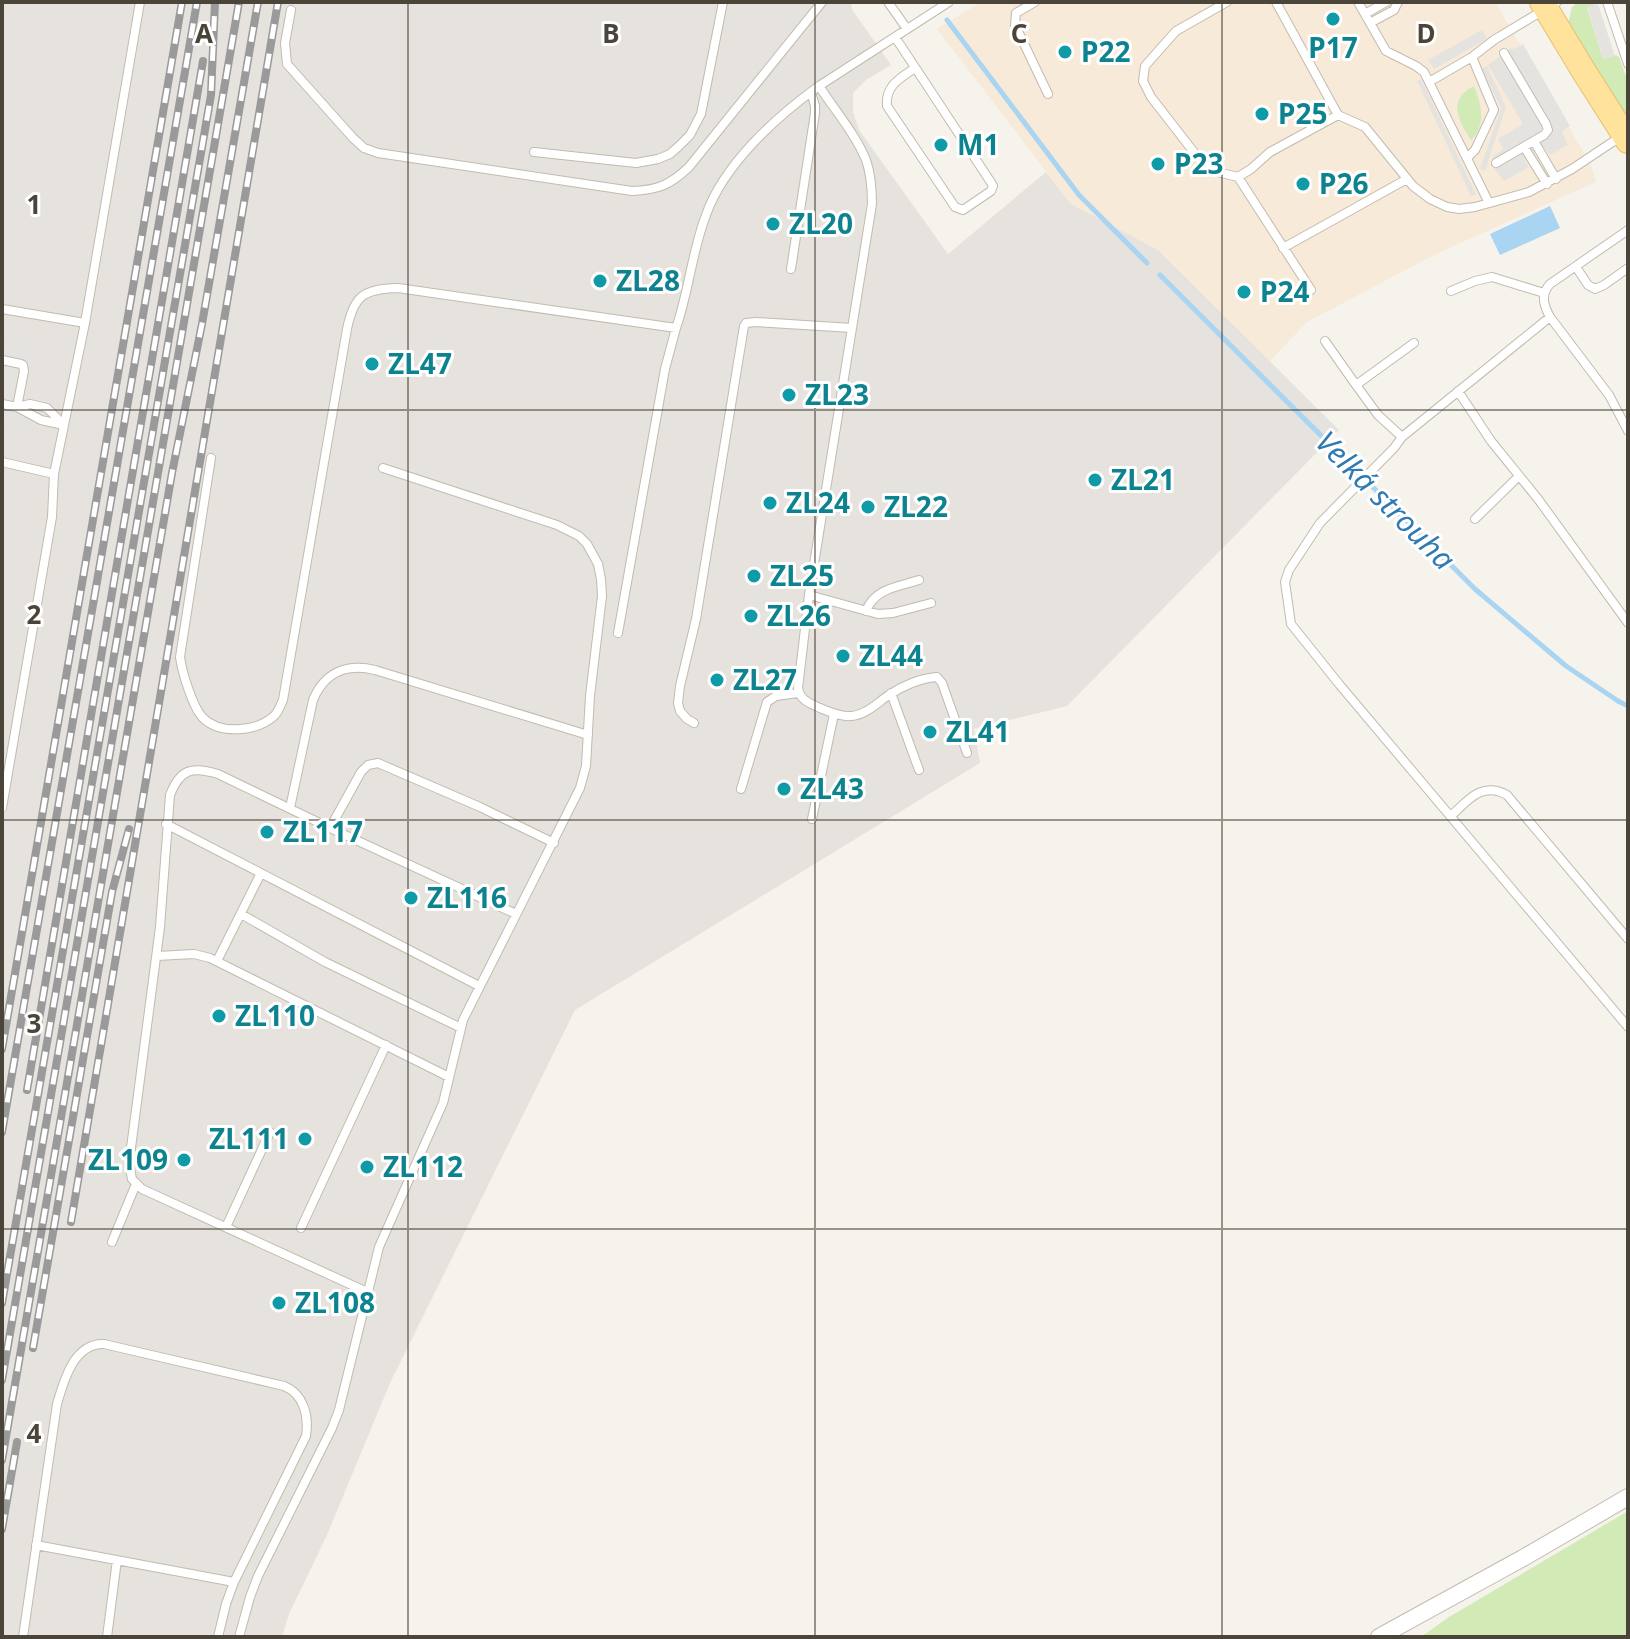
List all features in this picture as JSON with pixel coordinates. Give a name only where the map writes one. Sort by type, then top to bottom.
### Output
[{"type":"main road","points":[[1548,4],[1626,138]]},
{"type":"street","points":[[1379,1637],[1628,1497]]},
{"type":"lane","points":[[2,808],[52,517],[54,474],[85,323],[140,2]]},
{"type":"lane","points":[[534,152],[636,163],[670,154],[690,135],[701,114],[723,2]]},
{"type":"lane","points":[[291,10],[285,43],[287,64],[364,148],[378,153],[632,191],[666,185],[689,167],[822,2]]},
{"type":"lane","points":[[888,2],[907,29]]},
{"type":"lane","points":[[618,633],[665,369],[687,295],[701,228],[713,197],[723,180],[759,137],[815,89],[949,2]]},
{"type":"lane","points":[[1033,2],[1016,13],[1015,25],[1048,94]]},
{"type":"lane","points":[[1227,2],[1170,37],[1145,66],[1143,81],[1151,97],[1200,160],[1213,171],[1238,177],[1311,290]]},
{"type":"lane","points":[[1276,2],[1338,115],[1365,127],[1420,192],[1447,207],[1467,208],[1529,192],[1626,138]]},
{"type":"lane","points":[[1358,2],[1386,51],[1420,68],[1489,203]]},
{"type":"lane","points":[[1365,14],[1386,2]]},
{"type":"lane","points":[[1370,23],[1394,10],[1398,2]]},
{"type":"lane","points":[[1607,2],[1628,64]]},
{"type":"lane","points":[[1429,82],[1472,57],[1548,4]]},
{"type":"lane","points":[[895,37],[993,186],[991,191],[963,210],[955,207],[887,106],[893,84],[915,68]]},
{"type":"lane","points":[[1496,163],[1547,133],[1548,127],[1504,53]]},
{"type":"lane","points":[[1467,158],[1475,150],[1494,110],[1472,57]]},
{"type":"lane","points":[[791,269],[815,113],[815,89]]},
{"type":"lane","points":[[815,89],[859,147],[870,174],[872,204],[809,595],[798,693],[805,701],[834,714],[851,716],[873,708],[905,686],[930,677],[939,679],[967,753]]},
{"type":"lane","points":[[1238,177],[1276,149],[1338,115]]},
{"type":"lane","points":[[1534,141],[1556,179]]},
{"type":"lane","points":[[1524,147],[1547,184]]},
{"type":"lane","points":[[1283,248],[1407,179]]},
{"type":"lane","points":[[1627,427],[1609,395],[1550,317],[1544,303],[1544,293],[1550,284],[1628,230]]},
{"type":"lane","points":[[1576,267],[1588,285],[1595,289],[1628,268]]},
{"type":"lane","points":[[1451,291],[1492,277],[1544,293]]},
{"type":"lane","points":[[211,458],[180,657],[181,667],[203,718],[223,727],[246,729],[272,718],[283,700],[347,329],[353,309],[364,295],[373,290],[398,288],[676,328]]},
{"type":"lane","points":[[2,309],[85,323]]},
{"type":"lane","points":[[1550,317],[1402,437],[1309,537],[1288,574],[1285,587],[1291,624],[1628,1027]]},
{"type":"lane","points":[[694,723],[680,711],[679,695],[696,619],[744,326],[756,322],[852,328]]},
{"type":"lane","points":[[1325,341],[1378,415],[1402,437]]},
{"type":"lane","points":[[1356,385],[1414,343]]},
{"type":"lane","points":[[2,360],[23,365],[17,407]]},
{"type":"lane","points":[[1458,391],[1491,441],[1628,623]]},
{"type":"lane","points":[[2,404],[17,407],[41,420],[64,425]]},
{"type":"lane","points":[[2,462],[54,474]]},
{"type":"lane","points":[[239,1637],[258,1576],[336,1419],[379,1247],[443,1103],[461,1028],[584,778],[602,596],[598,564],[587,544],[579,536],[557,525],[383,468]]},
{"type":"lane","points":[[1475,519],[1519,476]]},
{"type":"lane","points":[[866,611],[876,595],[919,580]]},
{"type":"lane","points":[[809,595],[886,614],[931,603]]},
{"type":"lane","points":[[290,808],[313,700],[325,681],[347,668],[375,670],[588,735]]},
{"type":"lane","points":[[741,789],[767,702],[776,696],[798,693]]},
{"type":"lane","points":[[891,693],[919,770]]},
{"type":"lane","points":[[812,819],[834,714]]},
{"type":"lane","points":[[330,828],[361,772],[368,765],[378,763],[554,843]]},
{"type":"lane","points":[[367,1292],[136,1184],[129,1171],[157,956],[166,824],[175,781],[194,769],[218,774],[516,914]]},
{"type":"lane","points":[[1451,816],[1484,790],[1507,795],[1628,939]]},
{"type":"lane","points":[[166,824],[479,986]]},
{"type":"lane","points":[[217,961],[261,873]]},
{"type":"lane","points":[[241,914],[307,953],[461,1028]]},
{"type":"lane","points":[[157,956],[203,955],[449,1077]]},
{"type":"lane","points":[[301,1228],[386,1045]]},
{"type":"lane","points":[[226,1227],[270,1132]]},
{"type":"lane","points":[[112,1242],[136,1184]]},
{"type":"lane","points":[[23,1637],[57,1404],[63,1385],[80,1354],[87,1347],[97,1344],[284,1386],[292,1389],[303,1404],[306,1436],[234,1582],[218,1637]]},
{"type":"lane","points":[[36,1545],[234,1582]]},
{"type":"lane","points":[[107,1637],[117,1560]]},
{"type":"shaded area","points":[[2,2],[850,2],[891,65],[866,80],[853,93],[853,112],[859,130],[948,254],[1046,172],[1071,204],[1158,250],[1339,430],[1067,706],[974,729],[980,763],[575,1010],[390,1383],[327,1535],[289,1614],[282,1637],[2,1637]]},
{"type":"shaded area","points":[[981,2],[1495,2],[1591,165],[1596,182],[1436,254],[1307,322],[1270,361],[1158,250],[1071,204],[937,29]]},
{"type":"shaded area","points":[[1598,4],[1615,56],[1603,59],[1587,7]]},
{"type":"shaded area","points":[[1482,30],[1487,39],[1434,69],[1428,60]]},
{"type":"shaded area","points":[[1523,44],[1570,126],[1562,132],[1568,145],[1550,155],[1543,146],[1523,157],[1529,167],[1504,181],[1492,166],[1493,157],[1503,149],[1498,139],[1523,124],[1488,65],[1511,48]]},
{"type":"shaded area","points":[[1487,66],[1506,107],[1485,171],[1480,169],[1501,108],[1482,69]]},
{"type":"shaded area","points":[[1421,79],[1476,194],[1471,196],[1417,81]]},
{"type":"shaded area","points":[[2,340],[34,346],[20,431],[2,427]]},
{"type":"green space","points":[[1578,2],[1596,2],[1587,8],[1603,59],[1619,57],[1628,82],[1628,116],[1568,24],[1572,7]]},
{"type":"green space","points":[[1474,86],[1481,121],[1471,140],[1459,118],[1458,104],[1460,97]]},
{"type":"green space","points":[[1628,1511],[1628,1637],[1421,1637],[1449,1617]]},
{"type":"water","points":[[1550,206],[1560,228],[1500,255],[1490,234]]},
{"type":"waterway","name":"Velká strouha","points":[[947,20],[1079,195],[1147,263]]},
{"type":"waterway","name":"Velká strouha","points":[[1160,275],[1475,589],[1566,666],[1628,706]]},
{"type":"railway","points":[[2,1049],[182,2]]},
{"type":"railway","points":[[2,1132],[197,2]]},
{"type":"railway","points":[[2,1303],[211,95],[215,2]]},
{"type":"railway","points":[[2,1380],[239,2]]},
{"type":"railway","points":[[2,1460],[172,473],[202,324],[258,2]]},
{"type":"railway","points":[[71,1222],[278,2]]},
{"type":"railway","points":[[27,1090],[203,61]]},
{"type":"railway","points":[[33,1348],[112,892],[129,829]]},
{"type":"railway","points":[[2,1529],[17,1442]]},
{"type":"place","name":"P17","points":[[1333,19]]},
{"type":"place","name":"P22","points":[[1065,52]]},
{"type":"place","name":"P25","points":[[1262,114]]},
{"type":"place","name":"M1","points":[[941,145]]},
{"type":"place","name":"P23","points":[[1158,164]]},
{"type":"place","name":"P26","points":[[1303,184]]},
{"type":"place","name":"ZL20","points":[[773,224]]},
{"type":"place","name":"ZL28","points":[[600,281]]},
{"type":"place","name":"P24","points":[[1244,292]]},
{"type":"place","name":"ZL47","points":[[372,364]]},
{"type":"place","name":"ZL23","points":[[789,395]]},
{"type":"place","name":"ZL21","points":[[1095,480]]},
{"type":"place","name":"ZL24","points":[[770,503]]},
{"type":"place","name":"ZL22","points":[[868,507]]},
{"type":"place","name":"ZL25","points":[[754,576]]},
{"type":"place","name":"ZL26","points":[[751,616]]},
{"type":"place","name":"ZL44","points":[[843,656]]},
{"type":"place","name":"ZL27","points":[[717,680]]},
{"type":"place","name":"ZL41","points":[[930,732]]},
{"type":"place","name":"ZL43","points":[[784,789]]},
{"type":"place","name":"ZL117","points":[[267,832]]},
{"type":"place","name":"ZL116","points":[[411,898]]},
{"type":"place","name":"ZL110","points":[[219,1016]]},
{"type":"place","name":"ZL111","points":[[305,1139]]},
{"type":"place","name":"ZL109","points":[[184,1160]]},
{"type":"place","name":"ZL112","points":[[367,1167]]},
{"type":"place","name":"ZL108","points":[[279,1303]]}]
